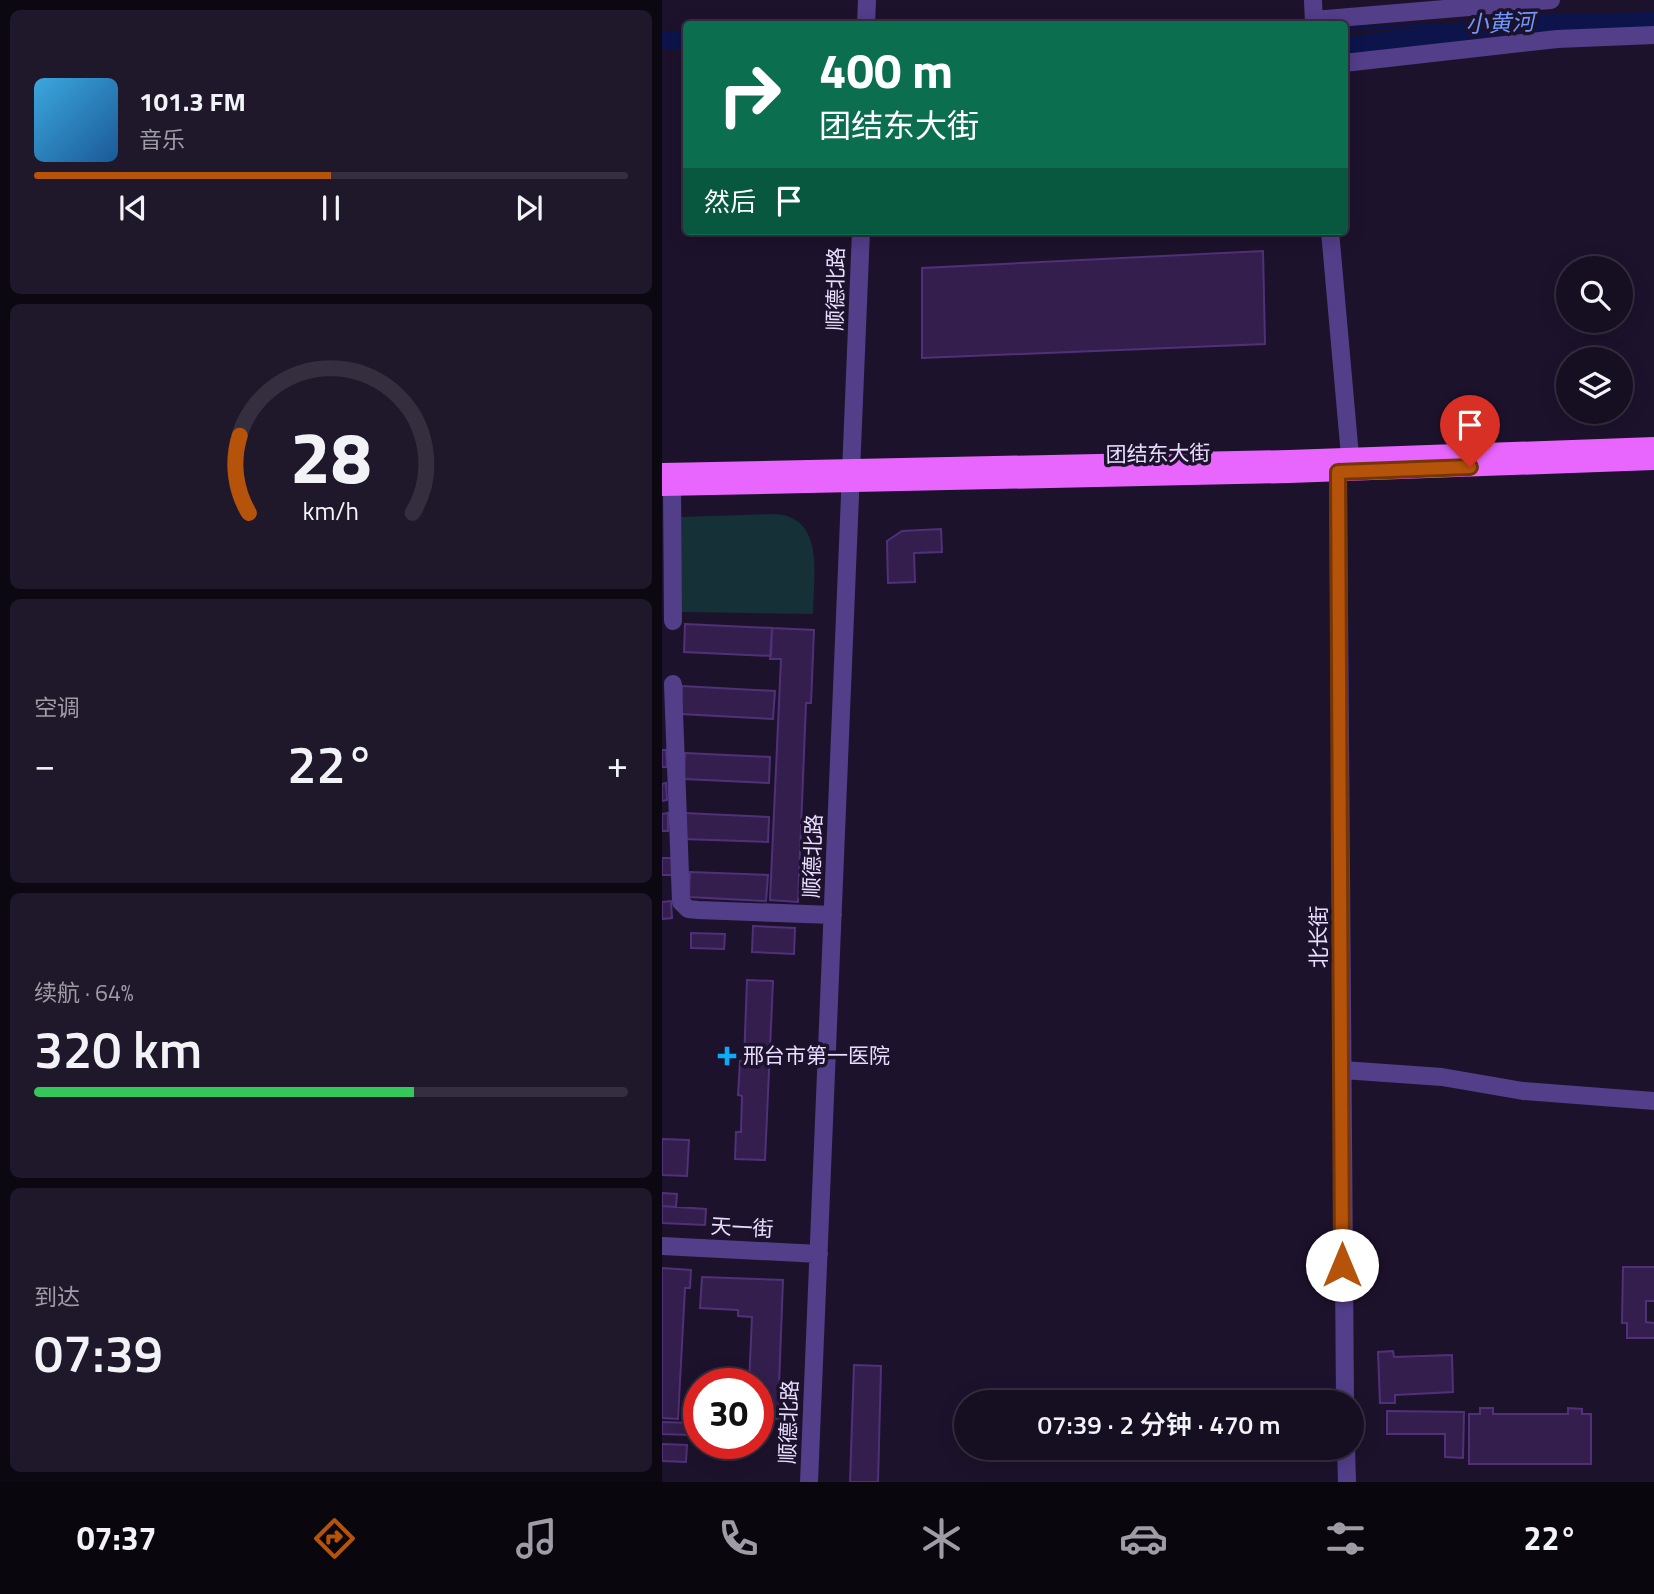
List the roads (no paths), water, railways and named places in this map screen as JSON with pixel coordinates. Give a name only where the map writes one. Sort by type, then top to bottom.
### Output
[{"type":"main road","name":"团结东大街","points":[[665,481],[1654,446]]},
{"type":"main road","name":"团结东大街","points":[[852,475],[1338,472],[1654,461]]},
{"type":"street","points":[[1313,0],[1314,21]]},
{"type":"street","points":[[1325,21],[1552,0]]},
{"type":"street","points":[[1348,63],[1557,39],[1654,35]]},
{"type":"street","name":"顺德北路","points":[[809,1482],[861,235]]},
{"type":"street","points":[[1330,235],[1350,456]]},
{"type":"street","name":"北长街","points":[[1338,472],[1345,1390]]},
{"type":"street","points":[[665,481],[673,621]]},
{"type":"street","points":[[673,684],[681,902],[688,909],[698,911],[834,915]]},
{"type":"street","points":[[1343,1070],[1442,1077],[1523,1091],[1654,1101]]},
{"type":"street","name":"天一街","points":[[662,1246],[819,1254]]},
{"type":"street","points":[[1346,1460],[1347,1482]]},
{"type":"water","points":[[1654,12],[1654,29],[1510,36],[1348,54],[1348,36],[1517,15]]},
{"type":"water","points":[[683,31],[683,46],[662,47],[662,32]]},
{"type":"waterway","name":"小黄河","points":[[1348,29],[1440,25]]},
{"type":"waterway","name":"小黄河","points":[[662,48],[683,47]]},
{"type":"place","name":"邢台市第一医院","points":[[727,1056]]}]
